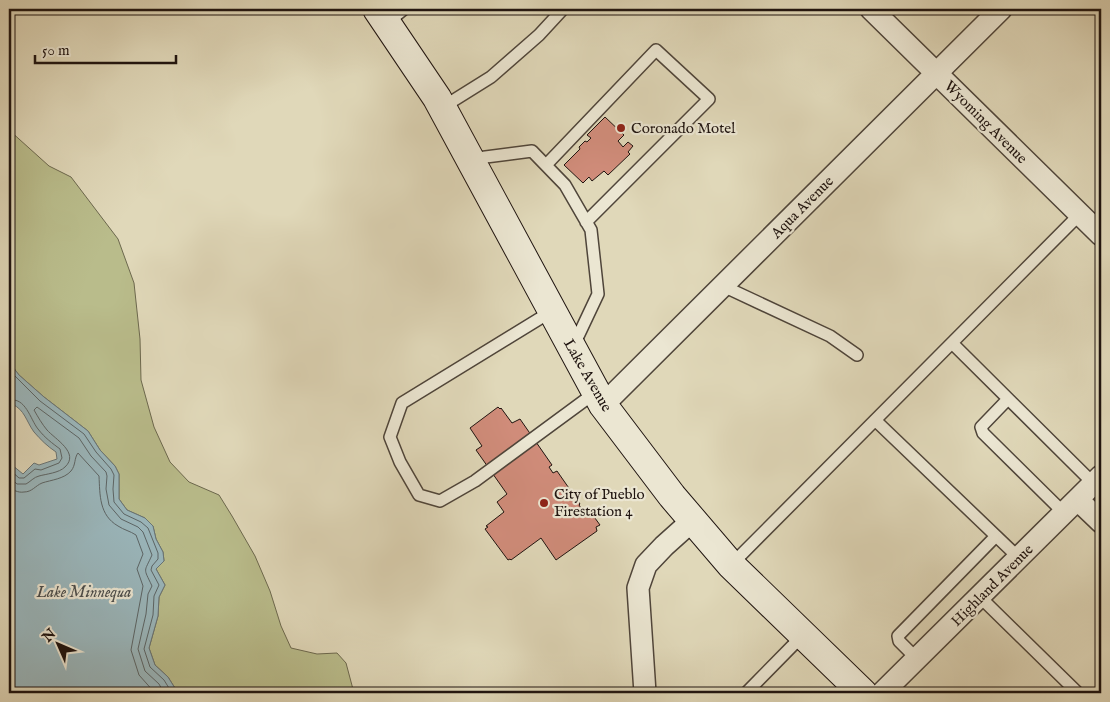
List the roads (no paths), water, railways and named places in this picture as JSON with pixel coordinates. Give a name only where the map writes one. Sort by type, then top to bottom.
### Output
[{"type":"main road","name":"Lake Avenue","points":[[390,13],[600,398],[672,496],[731,565],[863,693]]},
{"type":"street","name":"Wyoming Avenue","points":[[872,9],[1101,235]]},
{"type":"street","name":"Aqua Avenue","points":[[600,398],[723,286],[1001,9]]},
{"type":"street","name":"Highland Avenue","points":[[882,693],[1098,480]]},
{"type":"street","points":[[1071,506],[1101,522]]},
{"type":"street","points":[[646,693],[638,588],[646,565],[693,520]]},
{"type":"lane","points":[[442,108],[492,77],[539,35],[563,9]]},
{"type":"lane","points":[[546,165],[656,50],[709,99],[586,222]]},
{"type":"lane","points":[[470,159],[532,151],[565,185],[591,230],[598,294],[572,348]]},
{"type":"lane","points":[[731,565],[1080,214]]},
{"type":"lane","points":[[723,286],[830,336],[857,355]]},
{"type":"lane","points":[[552,311],[402,403],[390,437],[400,462],[419,495],[440,501],[475,481],[600,398]]},
{"type":"lane","points":[[952,343],[1008,399],[1098,480]]},
{"type":"lane","points":[[1008,399],[981,427],[983,433],[1071,506]]},
{"type":"lane","points":[[875,420],[1019,558]]},
{"type":"lane","points":[[917,659],[899,641],[898,636],[996,536]]},
{"type":"lane","points":[[980,597],[1078,693]]},
{"type":"lane","points":[[746,693],[803,635]]},
{"type":"water","name":"Lake Minnequa","points":[[9,362],[19,375],[44,397],[88,431],[119,474],[119,499],[127,510],[145,518],[153,526],[156,539],[163,552],[164,561],[156,569],[165,585],[159,597],[158,616],[149,648],[155,665],[168,677],[178,693],[9,693],[9,460],[23,474],[34,463],[39,465],[57,459],[56,452],[34,432],[20,409],[12,404],[9,405]]},
{"type":"place","name":"Coronado Motel","points":[[621,128]]},
{"type":"place","name":"City of Pueblo Firestation 4","points":[[544,503]]}]
